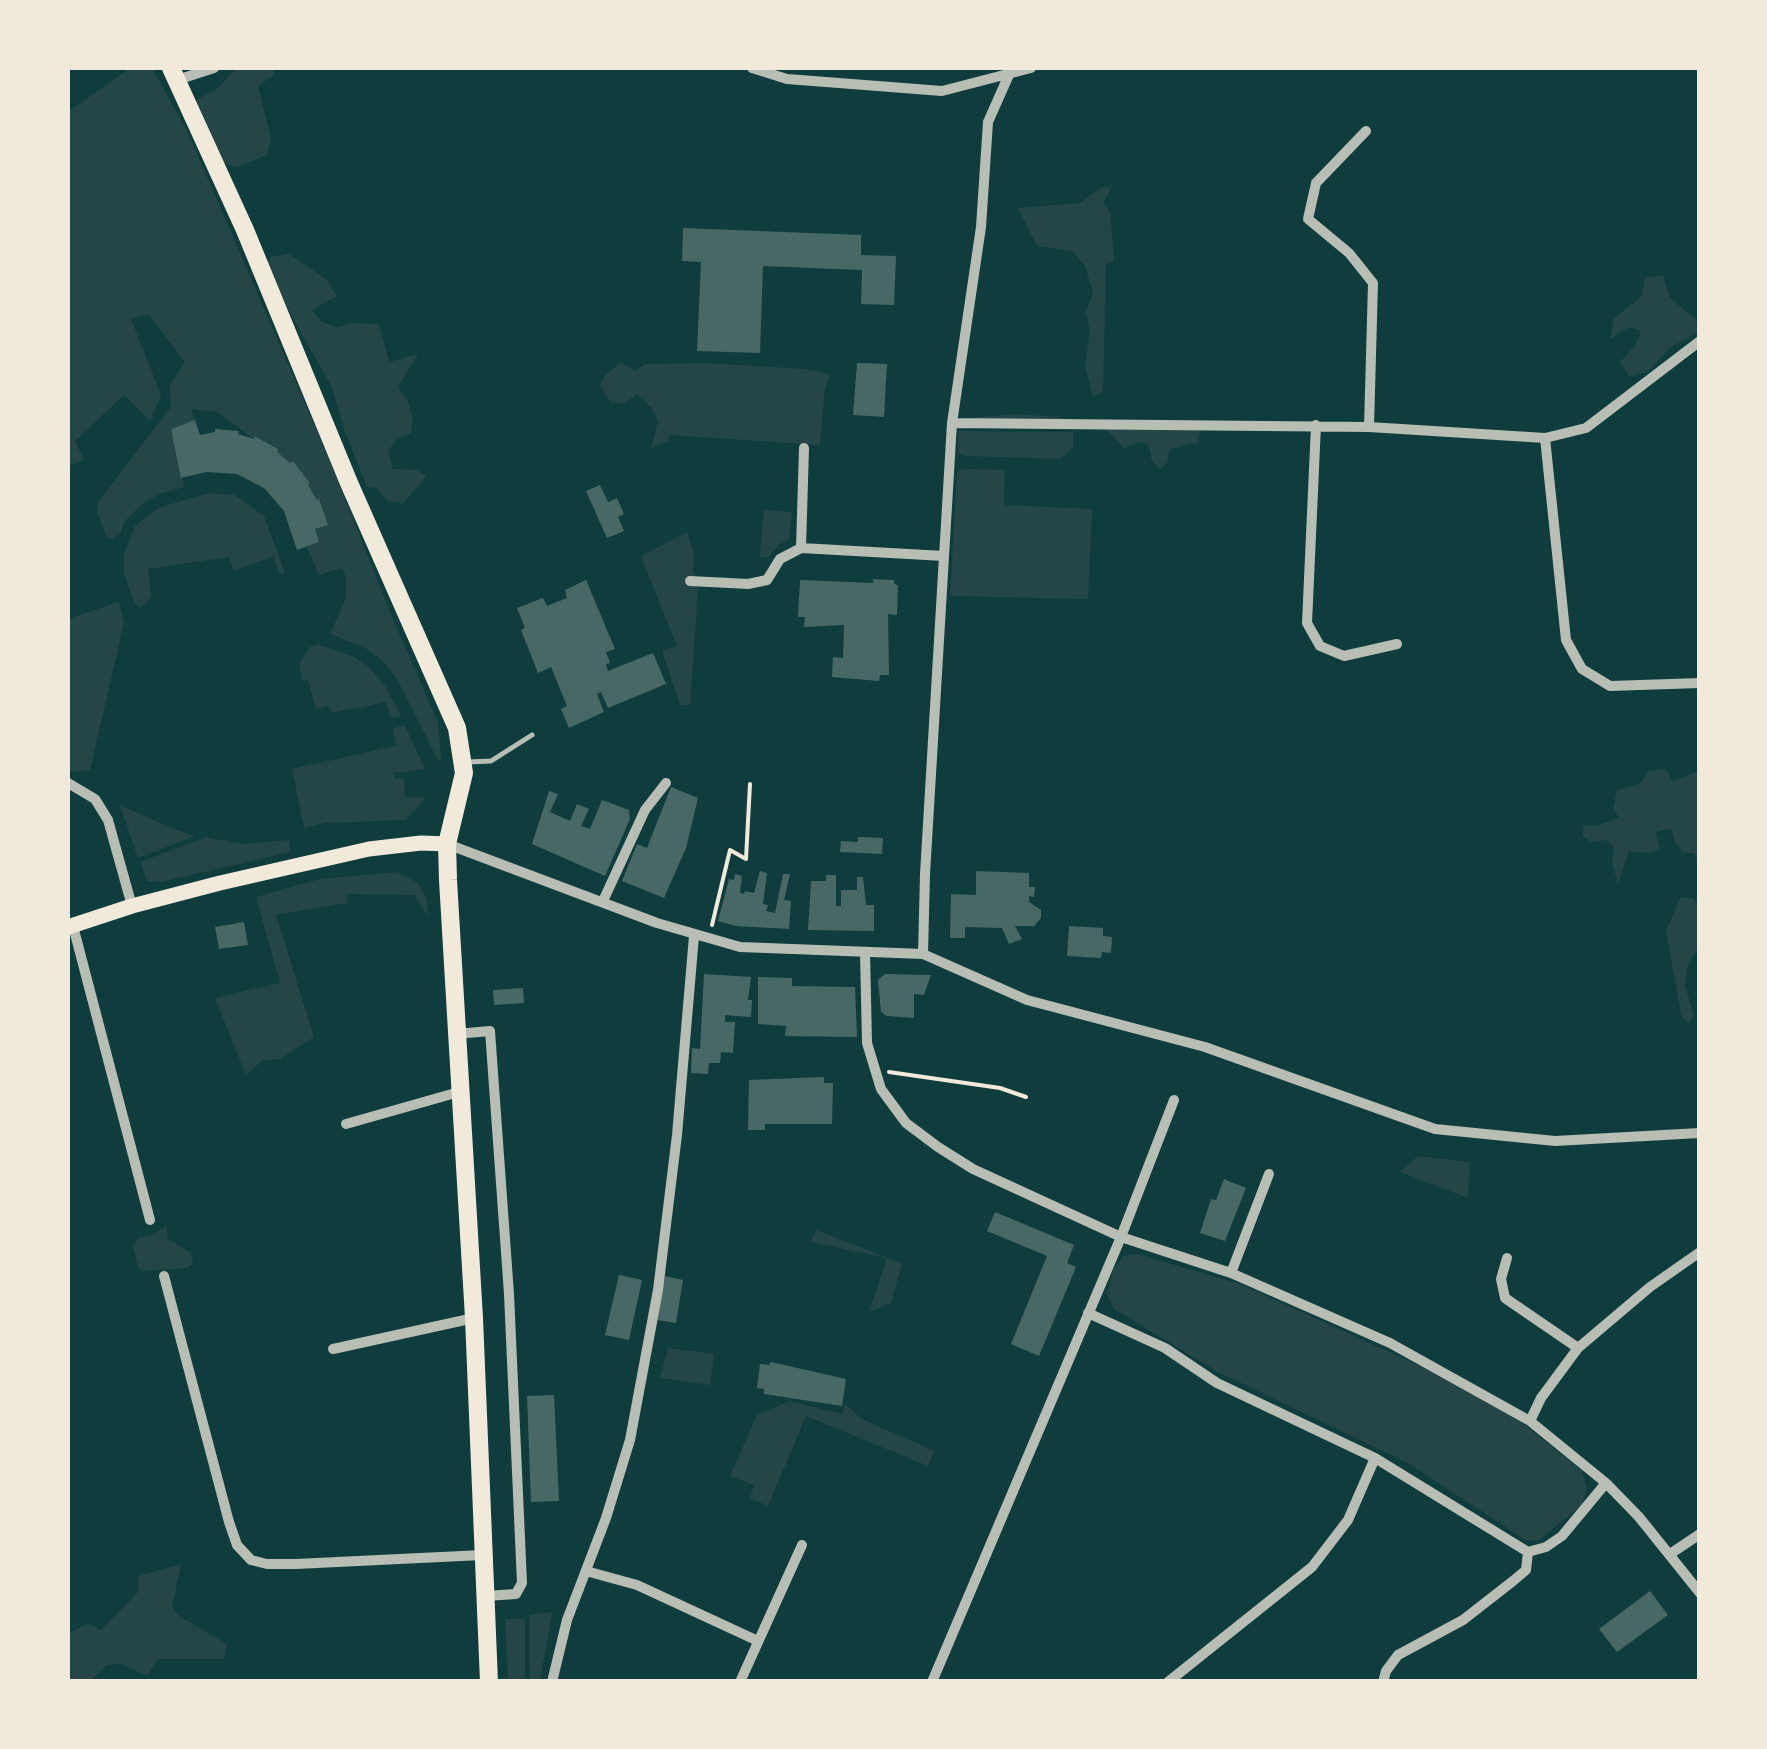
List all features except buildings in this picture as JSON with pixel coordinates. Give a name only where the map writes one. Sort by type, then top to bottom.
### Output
[{"type":"main road","points":[[174,74],[457,728],[464,762],[447,844],[474,1318],[489,1682]]},
{"type":"main road","points":[[70,926],[132,906],[369,849],[447,844]]},
{"type":"street","points":[[174,74],[214,68]]},
{"type":"street","points":[[752,68],[788,79],[942,92],[1031,68]]},
{"type":"street","points":[[924,954],[952,423],[981,227],[988,122],[1011,71]]},
{"type":"street","points":[[1366,131],[1316,182],[1308,220],[1350,253],[1374,283],[1369,427]]},
{"type":"street","points":[[952,423],[1369,427],[1545,438],[1586,428],[1700,341]]},
{"type":"street","points":[[1316,426],[1307,623],[1320,646],[1344,656],[1397,644]]},
{"type":"street","points":[[1545,438],[1566,640],[1582,669],[1610,686],[1700,683]]},
{"type":"street","points":[[801,548],[804,448]]},
{"type":"street","points":[[690,581],[748,584],[767,580],[780,559],[801,548],[944,556]]},
{"type":"street","points":[[603,902],[645,810],[666,782]]},
{"type":"street","points":[[68,783],[95,799],[108,820],[132,906]]},
{"type":"street","points":[[447,844],[708,940],[740,947],[924,954],[1027,1000],[1205,1046],[1435,1129],[1556,1141],[1700,1133]]},
{"type":"street","points":[[70,926],[150,1220]]},
{"type":"street","points":[[552,1682],[567,1620],[630,1440],[658,1290],[677,1135],[694,936]]},
{"type":"street","points":[[865,952],[867,1043],[881,1089],[906,1123],[973,1168],[1121,1237],[1231,1273],[1390,1342],[1530,1421],[1606,1483],[1700,1594]]},
{"type":"street","points":[[455,1034],[490,1031],[509,1294],[522,1583],[516,1594],[486,1596]]},
{"type":"street","points":[[346,1124],[459,1092]]},
{"type":"street","points":[[932,1682],[1121,1237],[1174,1100]]},
{"type":"street","points":[[1231,1273],[1269,1174]]},
{"type":"street","points":[[1530,1421],[1549,1386],[1578,1348],[1650,1287],[1700,1252]]},
{"type":"street","points":[[1507,1258],[1501,1279],[1505,1298],[1578,1348]]},
{"type":"street","points":[[164,1276],[229,1522],[237,1545],[251,1560],[296,1564],[482,1556]]},
{"type":"street","points":[[1088,1313],[1166,1348],[1218,1384],[1375,1458],[1528,1552],[1546,1547],[1562,1536],[1606,1483]]},
{"type":"street","points":[[333,1349],[474,1318]]},
{"type":"street","points":[[1168,1682],[1312,1567],[1348,1520],[1375,1458]]},
{"type":"street","points":[[1670,1554],[1700,1534]]},
{"type":"street","points":[[740,1682],[802,1545]]},
{"type":"street","points":[[1383,1682],[1398,1656],[1463,1620],[1513,1582],[1526,1570],[1528,1552]]},
{"type":"street","points":[[586,1571],[636,1584],[758,1642]]},
{"type":"lane","points":[[464,762],[490,761],[532,735]]},
{"type":"path","points":[[708,940],[730,850],[746,859],[750,784]]},
{"type":"path","points":[[874,1070],[1000,1088],[1026,1097]]},
{"type":"shaded area","points":[[130,68],[152,68],[188,133],[438,722],[441,761],[384,662],[364,647],[330,634],[346,598],[346,577],[342,568],[319,575],[307,547],[319,542],[315,529],[328,524],[320,499],[317,500],[310,482],[293,461],[290,463],[277,452],[278,448],[256,436],[254,439],[217,412],[191,409],[195,420],[171,429],[184,487],[159,494],[141,505],[124,522],[121,532],[113,539],[107,538],[97,511],[98,502],[171,407],[170,384],[185,362],[148,314],[131,319],[161,395],[150,421],[124,395],[75,441],[84,460],[68,466],[68,112]]},
{"type":"shaded area","points":[[236,68],[274,68],[274,75],[258,86],[271,139],[267,155],[238,167],[222,163],[196,100],[217,89]]},
{"type":"shaded area","points":[[1112,186],[1103,203],[1110,212],[1114,261],[1106,263],[1103,391],[1093,397],[1085,366],[1090,331],[1086,312],[1093,293],[1085,266],[1072,251],[1037,246],[1018,208],[1080,203],[1100,188]]},
{"type":"shaded area","points":[[289,254],[326,279],[337,296],[312,310],[322,322],[336,327],[379,324],[389,362],[418,354],[398,387],[413,419],[411,433],[397,439],[388,451],[393,469],[417,470],[427,476],[403,503],[388,501],[377,488],[367,487],[332,387],[266,264],[271,257]]},
{"type":"shaded area","points":[[1663,276],[1670,298],[1696,319],[1698,332],[1670,348],[1648,372],[1629,376],[1620,362],[1635,346],[1641,331],[1629,327],[1610,339],[1614,318],[1642,296],[1645,277]]},
{"type":"shaded area","points":[[621,363],[636,371],[644,364],[704,363],[830,374],[820,445],[669,435],[669,441],[651,448],[658,421],[652,408],[637,394],[623,404],[610,402],[600,385],[607,373]]},
{"type":"shaded area","points":[[1016,414],[1056,417],[1114,429],[1150,419],[1157,429],[1200,430],[1198,442],[1170,449],[1167,463],[1160,469],[1152,461],[1148,444],[1139,442],[1124,448],[1108,431],[1030,420],[968,418]]},
{"type":"shaded area","points":[[958,431],[1073,432],[1073,448],[1060,459],[966,456],[958,454]]},
{"type":"shaded area","points":[[1005,470],[1004,505],[1092,509],[1088,599],[950,596],[957,471]]},
{"type":"shaded area","points":[[208,493],[235,495],[264,516],[285,573],[279,574],[274,556],[234,571],[229,557],[148,569],[151,597],[141,608],[134,603],[124,573],[124,554],[135,526],[158,508]]},
{"type":"shaded area","points":[[764,510],[792,512],[789,539],[768,557],[760,557]]},
{"type":"shaded area","points":[[687,532],[698,589],[690,705],[680,705],[662,651],[677,646],[641,556]]},
{"type":"shaded area","points":[[119,602],[124,623],[90,770],[74,772],[68,769],[68,619]]},
{"type":"shaded area","points":[[318,644],[368,666],[385,686],[401,716],[391,718],[386,702],[332,713],[328,706],[316,709],[299,664],[310,647]]},
{"type":"shaded area","points":[[405,726],[425,769],[394,773],[394,778],[404,779],[405,797],[426,798],[405,820],[325,823],[304,828],[292,769],[396,746],[393,728]]},
{"type":"shaded area","points":[[1666,769],[1672,781],[1699,771],[1699,863],[1694,853],[1684,853],[1676,844],[1671,829],[1656,832],[1660,849],[1648,853],[1629,851],[1618,884],[1612,862],[1614,848],[1607,840],[1591,842],[1583,836],[1583,825],[1596,826],[1619,818],[1613,808],[1617,790],[1640,784],[1649,771]]},
{"type":"shaded area","points":[[120,805],[176,830],[195,836],[138,858]]},
{"type":"shaded area","points":[[206,837],[242,844],[289,840],[290,852],[161,882],[147,881],[140,862]]},
{"type":"shaded area","points":[[397,872],[418,883],[427,899],[428,916],[414,895],[347,894],[347,903],[276,915],[314,1037],[280,1059],[263,1060],[246,1075],[215,998],[280,983],[256,897],[320,879]]},
{"type":"shaded area","points":[[1680,898],[1693,898],[1699,906],[1699,947],[1688,963],[1685,986],[1694,1015],[1689,1023],[1682,1018],[1666,931]]},
{"type":"shaded area","points":[[1418,1156],[1470,1162],[1468,1198],[1400,1172]]},
{"type":"shaded area","points":[[167,1226],[167,1238],[191,1253],[193,1264],[188,1268],[143,1271],[138,1267],[133,1245],[140,1237]]},
{"type":"shaded area","points":[[816,1230],[888,1258],[902,1264],[891,1303],[869,1312],[887,1258],[811,1242]]},
{"type":"shaded area","points":[[1137,1254],[1240,1284],[1442,1376],[1521,1422],[1582,1471],[1587,1489],[1582,1505],[1539,1540],[1527,1541],[1408,1463],[1218,1372],[1114,1309],[1107,1294],[1113,1270],[1123,1256]]},
{"type":"shaded area","points":[[668,1348],[714,1354],[710,1385],[660,1378]]},
{"type":"shaded area","points":[[789,1401],[842,1414],[845,1404],[862,1419],[934,1451],[928,1466],[806,1416],[768,1506],[750,1498],[754,1485],[730,1476],[757,1415]]},
{"type":"shaded area","points":[[181,1564],[172,1607],[179,1616],[227,1644],[224,1659],[158,1659],[147,1676],[122,1664],[107,1665],[90,1681],[68,1681],[68,1634],[88,1623],[101,1630],[139,1591],[138,1576]]},
{"type":"shaded area","points":[[552,1612],[540,1681],[530,1681],[529,1615]]},
{"type":"shaded area","points":[[505,1619],[525,1619],[525,1681],[508,1681]]}]
